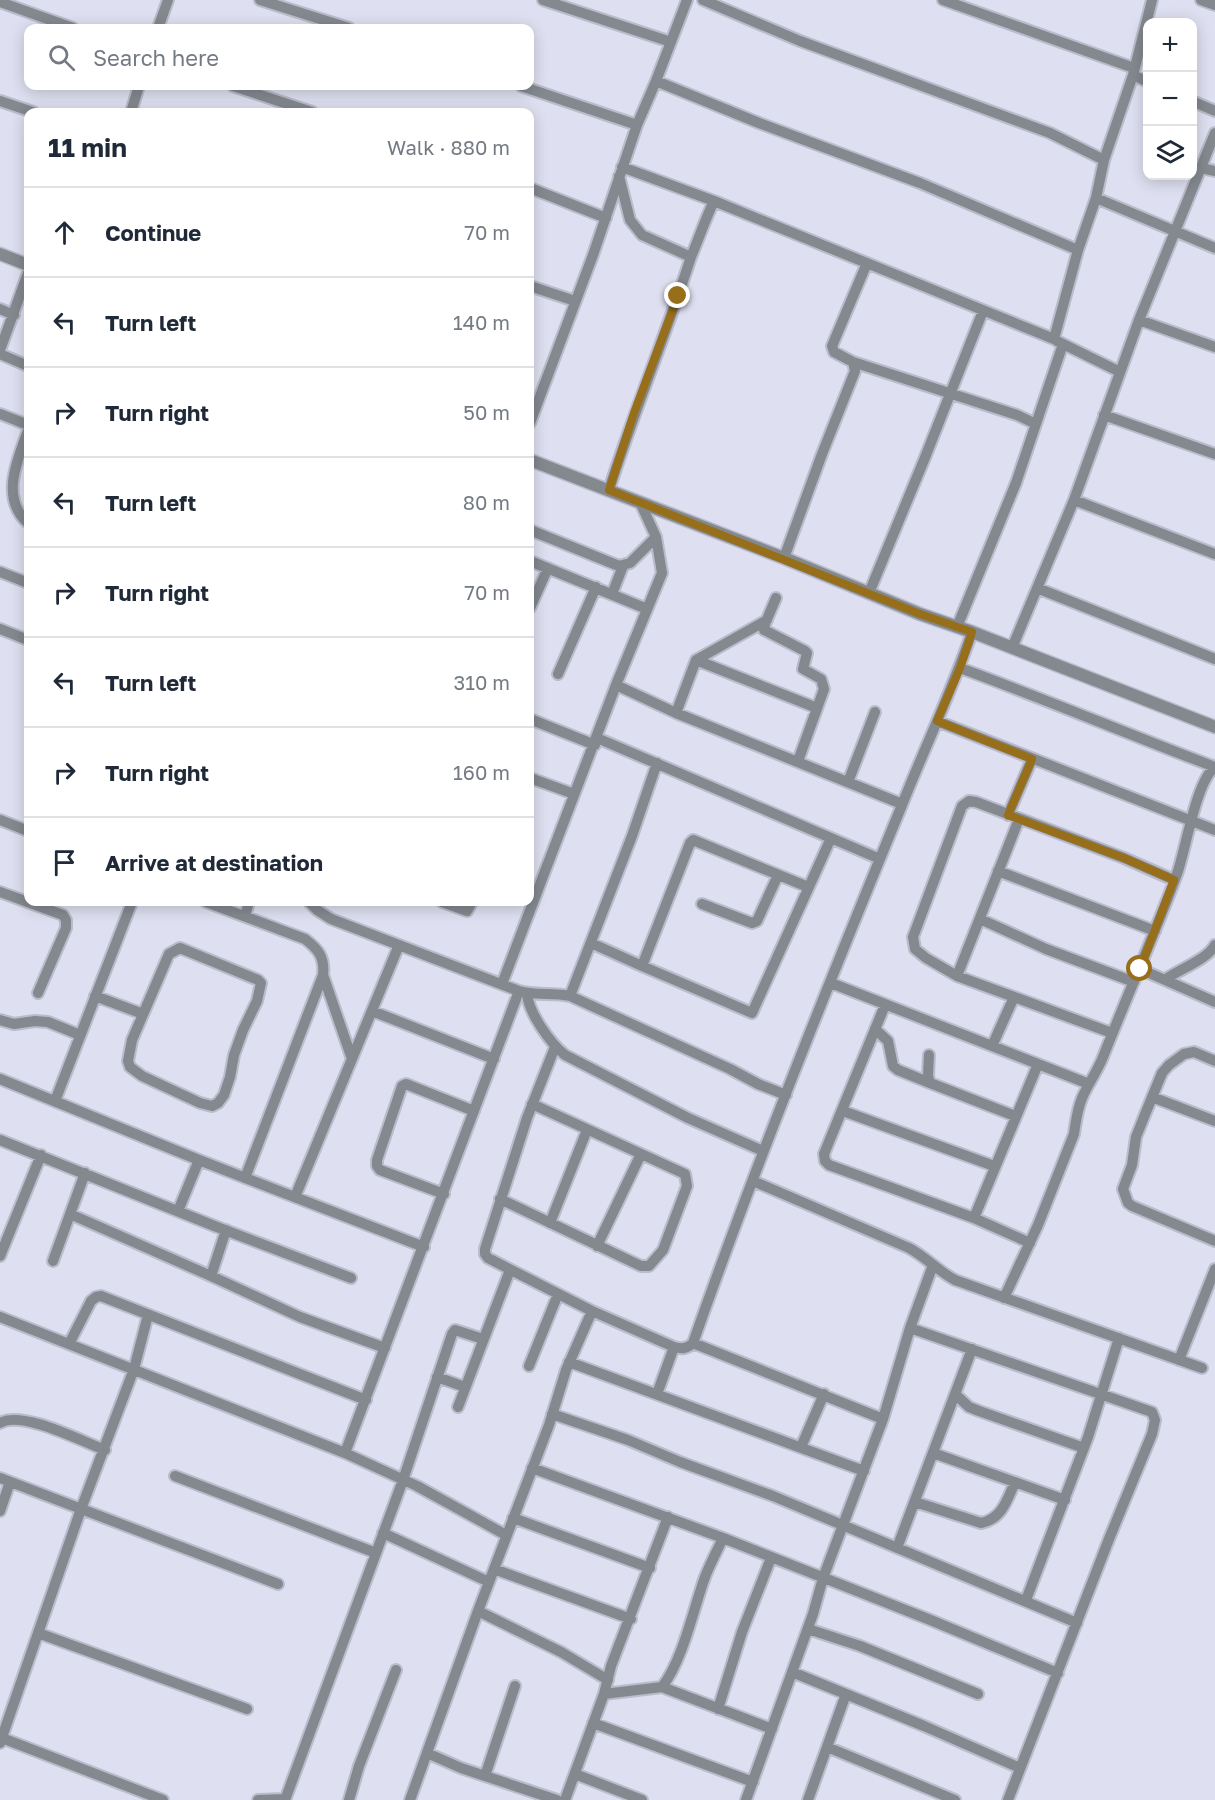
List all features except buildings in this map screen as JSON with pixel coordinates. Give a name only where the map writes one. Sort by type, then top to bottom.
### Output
[{"type":"street","points":[[159,24],[168,0]]},
{"type":"street","points":[[260,0],[336,24]]},
{"type":"street","points":[[543,0],[671,42]]},
{"type":"street","points":[[534,412],[606,218],[620,171],[687,0]]},
{"type":"street","points":[[702,0],[800,41],[1050,133],[1104,160]]},
{"type":"street","points":[[943,0],[1133,72],[1143,79]]},
{"type":"street","points":[[957,627],[1012,493],[1036,424],[1059,342],[1078,250],[1096,198],[1104,160],[1133,72],[1152,0]]},
{"type":"street","points":[[1201,0],[1215,5]]},
{"type":"street","points":[[0,2],[63,24]]},
{"type":"street","points":[[656,81],[759,123],[920,183],[1078,250]]},
{"type":"street","points":[[131,108],[138,90]]},
{"type":"street","points":[[245,90],[300,108]]},
{"type":"street","points":[[532,90],[638,125]]},
{"type":"street","points":[[0,101],[24,109]]},
{"type":"street","points":[[1197,103],[1215,111]]},
{"type":"street","points":[[1012,648],[1074,500],[1139,320],[1215,133]]},
{"type":"street","points":[[1201,168],[1215,171]]},
{"type":"street","points":[[620,171],[714,201],[1059,342],[1120,372]]},
{"type":"street","points":[[620,171],[630,220],[642,235],[691,257]]},
{"type":"street","points":[[534,190],[606,218]]},
{"type":"street","points":[[1096,198],[1215,248]]},
{"type":"street","points":[[609,490],[634,413],[691,257],[699,241],[701,227],[714,201]]},
{"type":"street","points":[[0,254],[24,263]]},
{"type":"street","points":[[867,263],[832,346],[834,352],[853,363],[1017,414],[1036,424]]},
{"type":"street","points":[[534,287],[575,302]]},
{"type":"street","points":[[23,305],[14,315],[0,352],[24,364]]},
{"type":"street","points":[[0,309],[14,315]]},
{"type":"street","points":[[869,593],[983,311]]},
{"type":"street","points":[[1139,320],[1215,347]]},
{"type":"street","points":[[784,558],[855,371],[853,363]]},
{"type":"street","points":[[0,414],[24,423]]},
{"type":"street","points":[[1104,415],[1215,454]]},
{"type":"street","points":[[24,444],[13,479],[13,500],[24,519]]},
{"type":"street","points":[[534,462],[1215,727]]},
{"type":"street","points":[[1074,500],[1215,554]]},
{"type":"street","points":[[534,900],[616,685],[662,573],[656,537],[640,502]]},
{"type":"street","points":[[534,532],[619,566],[630,563],[656,537]]},
{"type":"street","points":[[534,563],[646,609]]},
{"type":"street","points":[[612,594],[623,566]]},
{"type":"street","points":[[534,599],[548,568]]},
{"type":"street","points":[[0,572],[24,581]]},
{"type":"street","points":[[558,674],[596,588]]},
{"type":"street","points":[[1037,588],[1215,659]]},
{"type":"street","points":[[776,598],[764,628],[766,633],[805,651],[807,653],[803,669],[821,680],[824,689],[798,761]]},
{"type":"street","points":[[676,713],[696,660],[767,620]]},
{"type":"street","points":[[0,629],[24,638]]},
{"type":"street","points":[[555,1047],[532,1104],[484,1249],[485,1254],[510,1270],[592,1311],[683,1349],[693,1343],[763,1150],[902,804],[960,668],[972,632]]},
{"type":"street","points":[[696,660],[817,708]]},
{"type":"street","points":[[960,668],[1215,767]]},
{"type":"street","points":[[616,685],[676,713],[902,804]]},
{"type":"street","points":[[848,782],[875,712]]},
{"type":"street","points":[[534,720],[657,763],[880,859]]},
{"type":"street","points":[[937,721],[1215,830]]},
{"type":"street","points":[[1008,815],[1032,759]]},
{"type":"street","points":[[570,996],[632,836],[657,763]]},
{"type":"street","points":[[1004,1298],[1030,1243],[1074,1134],[1079,1104],[1098,1069],[1155,931],[1174,880],[1201,788],[1210,771],[1215,767]]},
{"type":"street","points":[[534,779],[574,794]]},
{"type":"street","points":[[1112,1033],[957,976],[915,949],[914,937],[962,806],[969,801],[976,802],[1124,858],[1174,880]]},
{"type":"street","points":[[957,976],[1019,819]]},
{"type":"street","points":[[0,820],[24,829]]},
{"type":"street","points":[[591,943],[752,1013],[831,838]]},
{"type":"street","points":[[642,966],[693,840],[808,887]]},
{"type":"street","points":[[998,871],[1155,931]]},
{"type":"street","points":[[702,904],[752,923],[757,921],[778,875]]},
{"type":"street","points":[[0,892],[24,901]]},
{"type":"street","points":[[38,906],[63,915],[66,928],[38,993]]},
{"type":"street","points":[[55,1101],[130,906]]},
{"type":"street","points":[[217,906],[305,939],[316,947],[324,964],[323,975],[245,1178]]},
{"type":"street","points":[[244,916],[248,906]]},
{"type":"street","points":[[313,906],[331,919],[523,992],[557,993],[570,996],[786,1095]]},
{"type":"street","points":[[453,906],[467,911],[470,906]]},
{"type":"street","points":[[502,984],[532,906]]},
{"type":"street","points":[[980,919],[1046,949],[1134,982]]},
{"type":"street","points":[[295,1197],[399,945]]},
{"type":"street","points":[[1166,979],[1180,969],[1205,957],[1215,945]]},
{"type":"street","points":[[180,948],[258,980],[261,984],[257,1001],[234,1055],[224,1095],[218,1103],[212,1106],[142,1076],[130,1067],[132,1040],[143,1014],[170,954],[180,948]]},
{"type":"street","points":[[1140,969],[1215,1002]]},
{"type":"street","points":[[323,975],[352,1059]]},
{"type":"street","points":[[831,982],[1089,1084]]},
{"type":"street","points":[[523,992],[529,1006],[555,1047],[577,1062],[688,1118],[763,1150]]},
{"type":"street","points":[[345,1453],[494,1059],[523,992]]},
{"type":"street","points":[[95,996],[143,1014]]},
{"type":"street","points":[[992,1046],[1014,997]]},
{"type":"street","points":[[885,1005],[824,1154],[825,1161],[829,1165],[974,1218],[1030,1243]]},
{"type":"street","points":[[372,1011],[494,1059]]},
{"type":"street","points":[[0,1020],[14,1024],[35,1021],[48,1023],[80,1035]]},
{"type":"street","points":[[875,1029],[888,1041],[893,1066],[898,1070],[1015,1116]]},
{"type":"street","points":[[1215,1061],[1194,1052],[1184,1054],[1162,1073],[1133,1146],[1135,1152],[1132,1165],[1123,1189],[1128,1203],[1132,1206],[1215,1241]]},
{"type":"street","points":[[929,1055],[930,1083]]},
{"type":"street","points":[[974,1218],[1038,1064]]},
{"type":"street","points":[[0,1079],[199,1160],[424,1247]]},
{"type":"street","points":[[444,1194],[380,1170],[377,1166],[402,1086],[406,1084],[474,1111]]},
{"type":"street","points":[[1152,1096],[1215,1120]]},
{"type":"street","points":[[500,1199],[641,1266],[649,1266],[663,1250],[687,1186],[685,1174],[532,1104]]},
{"type":"street","points":[[843,1111],[994,1166]]},
{"type":"street","points":[[550,1223],[587,1130]]},
{"type":"street","points":[[0,1140],[351,1278]]},
{"type":"street","points":[[597,1245],[641,1154]]},
{"type":"street","points":[[0,1256],[41,1155]]},
{"type":"street","points":[[178,1211],[199,1160]]},
{"type":"street","points":[[53,1261],[85,1173]]},
{"type":"street","points":[[753,1181],[909,1248],[955,1280],[1202,1368]]},
{"type":"street","points":[[70,1214],[300,1317],[385,1348]]},
{"type":"street","points":[[211,1276],[226,1230]]},
{"type":"street","points":[[746,1800],[808,1629],[823,1578],[883,1419],[910,1328],[933,1265]]},
{"type":"street","points":[[1179,1360],[1215,1269]]},
{"type":"street","points":[[458,1407],[510,1270]]},
{"type":"street","points":[[529,1366],[558,1294]]},
{"type":"street","points":[[69,1344],[91,1301],[101,1296],[366,1400]]},
{"type":"street","points":[[410,1800],[569,1362],[592,1311]]},
{"type":"street","points":[[148,1315],[134,1370],[81,1509],[1,1740],[163,1800]]},
{"type":"street","points":[[0,1317],[345,1453],[403,1480],[506,1535]]},
{"type":"street","points":[[910,1328],[1152,1412],[1155,1420],[1152,1434],[1008,1800]]},
{"type":"street","points":[[258,1800],[288,1798],[403,1480],[452,1334],[455,1330],[483,1339]]},
{"type":"street","points":[[1026,1600],[1084,1448],[1119,1338]]},
{"type":"street","points":[[693,1343],[883,1419]]},
{"type":"street","points":[[657,1394],[674,1347]]},
{"type":"street","points":[[897,1548],[972,1349]]},
{"type":"street","points":[[569,1362],[864,1472]]},
{"type":"street","points":[[437,1377],[465,1387]]},
{"type":"street","points":[[801,1447],[824,1394]]},
{"type":"street","points":[[955,1394],[969,1407],[1084,1448]]},
{"type":"street","points":[[552,1414],[628,1440],[773,1496],[1077,1623]]},
{"type":"street","points":[[0,1424],[16,1419],[35,1423],[105,1450]]},
{"type":"street","points":[[933,1453],[1065,1500]]},
{"type":"street","points":[[532,1468],[723,1538],[1058,1673]]},
{"type":"street","points":[[175,1476],[376,1553]]},
{"type":"street","points":[[0,1511],[5,1480],[278,1584]]},
{"type":"street","points":[[915,1502],[981,1522],[992,1521],[1004,1505],[1015,1482]]},
{"type":"street","points":[[565,1800],[604,1694],[611,1666],[631,1619],[668,1517]]},
{"type":"street","points":[[513,1518],[650,1568]]},
{"type":"street","points":[[383,1533],[489,1582]]},
{"type":"street","points":[[662,1687],[668,1679],[706,1574],[723,1538]]},
{"type":"street","points":[[718,1708],[742,1632],[771,1558]]},
{"type":"street","points":[[494,1569],[631,1619]]},
{"type":"street","points":[[478,1611],[561,1652],[608,1680]]},
{"type":"street","points":[[808,1629],[860,1646],[978,1694]]},
{"type":"street","points":[[38,1633],[247,1709]]},
{"type":"street","points":[[349,1800],[359,1766],[396,1670]]},
{"type":"street","points":[[792,1672],[1020,1768]]},
{"type":"street","points":[[485,1776],[514,1686]]},
{"type":"street","points":[[604,1694],[662,1687],[772,1729]]},
{"type":"street","points":[[808,1800],[846,1694]]},
{"type":"street","points":[[593,1723],[753,1782]]},
{"type":"street","points":[[827,1747],[955,1800]]},
{"type":"street","points":[[426,1753],[557,1800]]},
{"type":"street","points":[[575,1774],[642,1800]]},
{"type":"route","points":[[678,296],[634,413],[609,490],[920,614],[972,632],[960,668],[937,721],[1032,759],[1008,815],[1124,858],[1174,880],[1140,969]]}]
